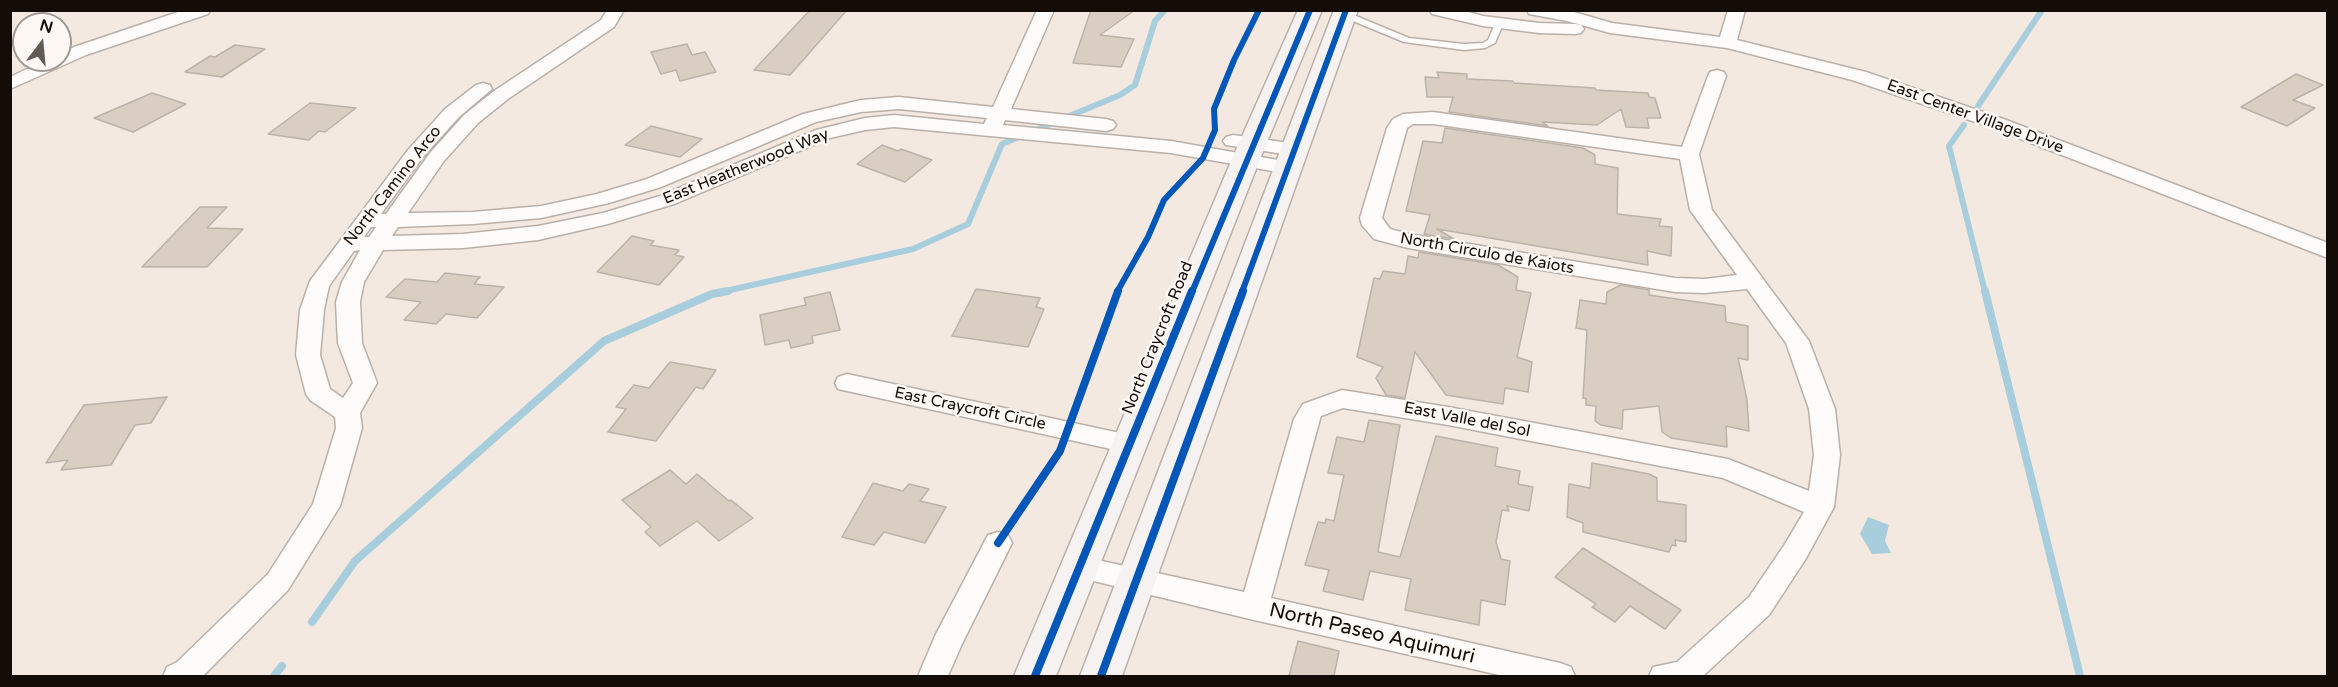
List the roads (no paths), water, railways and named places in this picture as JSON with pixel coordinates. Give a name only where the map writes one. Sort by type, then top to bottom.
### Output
[{"type":"main road","name":"North Craycroft Road","points":[[1035,676],[1310,10]]},
{"type":"main road","points":[[1101,676],[1293,159],[1345,12]]},
{"type":"street","points":[[10,84],[80,51],[202,10]]},
{"type":"street","name":"North Camino Arco","points":[[348,413],[319,394],[308,355],[312,310],[318,286],[415,154],[452,113],[486,86],[589,18],[594,10]]},
{"type":"street","name":"North Camino Arco","points":[[178,676],[188,670],[278,582],[326,506],[349,428],[348,413],[365,383],[350,343],[348,302],[353,282],[375,244],[437,157],[471,119],[501,95],[608,23],[616,10]]},
{"type":"street","points":[[995,122],[1011,92],[1046,10]]},
{"type":"street","name":"East Center Village Drive","points":[[1438,10],[1499,24],[1564,30],[1610,28]]},
{"type":"street","name":"East Center Village Drive","points":[[1535,10],[1569,16],[1610,28],[1727,44],[1859,76],[1983,118],[2328,251]]},
{"type":"street","points":[[1727,44],[1737,10]]},
{"type":"street","points":[[1664,676],[1684,675],[1759,606],[1795,552],[1820,507],[1827,455],[1822,409],[1797,341],[1701,210],[1689,153],[1717,76]]},
{"type":"street","name":"East Heatherwood Way","points":[[366,221],[473,218],[541,212],[602,199],[654,183],[810,118],[861,106],[899,103],[995,122],[1171,147],[1250,152],[1293,159]]},
{"type":"street","name":"North Circulo de Kaiots","points":[[1689,153],[1433,118],[1410,118],[1400,123],[1397,128],[1371,218],[1373,225],[1382,234],[1408,241],[1675,285],[1705,286],[1753,281]]},
{"type":"street","name":"East Heatherwood Way","points":[[347,244],[463,241],[528,234],[608,218],[667,200],[823,134],[865,124],[894,121],[995,122]]},
{"type":"street","name":"East Craycroft Circle","points":[[847,383],[1129,444]]},
{"type":"street","name":"East Valle del Sol","points":[[1254,608],[1307,420],[1312,410],[1342,399],[1448,416],[1728,470],[1820,507]]},
{"type":"street","points":[[933,676],[947,643],[998,543]]},
{"type":"street","name":"North Paseo Aquimuri","points":[[1080,567],[1560,676]]},
{"type":"lane","points":[[1345,12],[1407,40],[1464,47],[1485,45],[1492,40],[1499,24]]},
{"type":"water","points":[[1868,517],[1889,525],[1885,541],[1891,553],[1872,554],[1860,534]]},
{"type":"waterway","points":[[721,292],[913,249],[968,224],[1002,144],[1120,95],[1135,85],[1155,21],[1165,10]]},
{"type":"waterway","points":[[1978,106],[2042,10]]},
{"type":"waterway","points":[[1964,125],[1949,146],[1985,292]]},
{"type":"waterway","points":[[312,622],[355,561],[604,341],[712,294],[728,291]]},
{"type":"waterway","points":[[1985,291],[2080,676]]},
{"type":"waterway","points":[[274,676],[282,666]]}]
